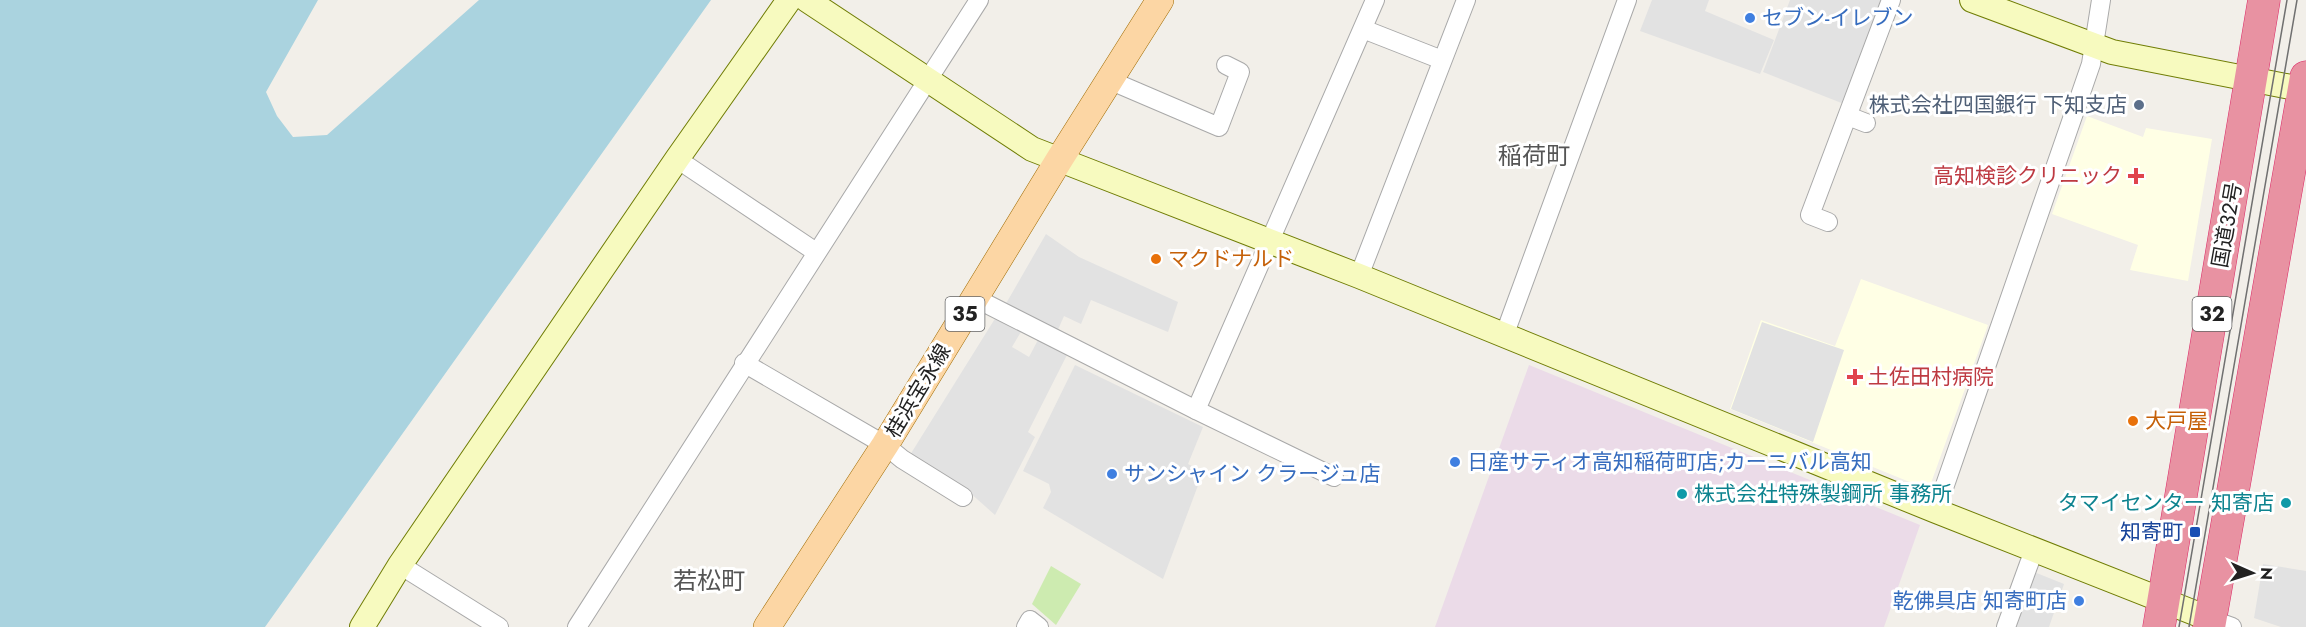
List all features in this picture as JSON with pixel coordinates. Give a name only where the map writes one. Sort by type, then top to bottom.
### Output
[{"type":"highway","name":"国道32号","points":[[2161,614],[2264,0]]},
{"type":"highway","name":"32","points":[[2217,624],[2305,86]]},
{"type":"main road","name":"桂浜宝永線","points":[[775,624],[1059,160],[1160,0]]},
{"type":"street","points":[[362,627],[400,565],[677,159],[789,0]]},
{"type":"street","points":[[807,0],[1032,149],[1359,276],[2034,550],[2161,614],[2217,624]]},
{"type":"street","points":[[576,627],[979,0]]},
{"type":"street","points":[[1196,410],[1375,0]]},
{"type":"street","points":[[1359,276],[1466,0]]},
{"type":"street","points":[[1504,336],[1627,0]]},
{"type":"street","points":[[1828,222],[1810,215],[1891,0]]},
{"type":"street","points":[[1972,0],[2112,52],[2252,80],[2305,86]]},
{"type":"street","points":[[1936,511],[2091,64],[2101,0]]},
{"type":"street","points":[[1363,29],[1442,60]]},
{"type":"street","points":[[1109,81],[1219,127],[1240,72],[1226,65]]},
{"type":"street","points":[[1848,116],[1866,123]]},
{"type":"street","points":[[677,159],[816,252]]},
{"type":"street","points":[[975,298],[1334,477]]},
{"type":"street","points":[[744,363],[885,445],[902,459],[963,497]]},
{"type":"street","points":[[2006,627],[2034,550]]},
{"type":"street","points":[[400,565],[499,627]]},
{"type":"street","points":[[1026,627],[1030,621],[1039,627]]},
{"type":"shaded area","points":[[1652,0],[1709,0],[1705,11],[1774,40],[1760,74],[1640,31]]},
{"type":"shaded area","points":[[1790,0],[1882,0],[1844,104],[1763,72]]},
{"type":"shaded area","name":"高知検診クリニック","points":[[2087,116],[2143,137],[2146,128],[2212,139],[2188,281],[2130,270],[2138,245],[2052,214]]},
{"type":"shaded area","points":[[1046,234],[1079,257],[1178,302],[1168,332],[1091,300],[1081,324],[1064,316],[1057,332],[1004,307]]},
{"type":"shaded area","name":"土佐田村病院","points":[[1861,279],[1988,325],[1931,483],[1922,487],[1730,409],[1761,320],[1835,346]]},
{"type":"shaded area","points":[[996,317],[1022,330],[1012,347],[1029,357],[1039,338],[1068,353],[1028,432],[1035,437],[995,515],[968,491],[910,455]]},
{"type":"shaded area","points":[[1762,322],[1844,350],[1813,442],[1731,409]]},
{"type":"shaded area","name":"サンシャイン クラージュ店","points":[[1075,365],[1203,427],[1188,464],[1203,472],[1163,579],[1043,508],[1051,492],[1049,484],[1023,471]]},
{"type":"shaded area","points":[[1529,365],[1920,525],[1884,627],[1435,627]]},
{"type":"shaded area","points":[[2263,564],[2306,571],[2306,627],[2281,627],[2254,618]]},
{"type":"shaded area","points":[[2034,572],[2064,584],[2049,627],[2014,627]]},
{"type":"green space","points":[[1051,566],[1081,584],[1056,625],[1032,604]]},
{"type":"water","points":[[0,0],[318,0],[266,92],[277,116],[293,137],[327,135],[479,0],[711,0],[265,627],[0,627]]},
{"type":"tram line","points":[[2179,627],[2287,0]]},
{"type":"tram line","points":[[2189,627],[2297,0]]},
{"type":"place","name":"セブン-イレブン","points":[[1750,18]]},
{"type":"place","name":"株式会社四国銀行 下知支店","points":[[2139,105]]},
{"type":"place","name":"高知検診クリニック","points":[[2136,176]]},
{"type":"place","name":"マクドナルド","points":[[1156,259]]},
{"type":"place","name":"土佐田村病院","points":[[1855,377]]},
{"type":"place","name":"大戸屋","points":[[2133,421]]},
{"type":"place","name":"日産サティオ高知稲荷町店;カーニバル高知","points":[[1455,462]]},
{"type":"place","name":"サンシャイン クラージュ店","points":[[1112,474]]},
{"type":"place","name":"株式会社特殊製鋼所 事務所","points":[[1682,494]]},
{"type":"place","name":"タマイセンター 知寄店","points":[[2286,503]]},
{"type":"place","name":"知寄町","points":[[2195,532]]},
{"type":"place","name":"乾佛具店 知寄町店","points":[[2079,601]]},
{"type":"district","name":"稲荷町","points":[[1534,156]]},
{"type":"district","name":"若松町","points":[[709,581]]}]
